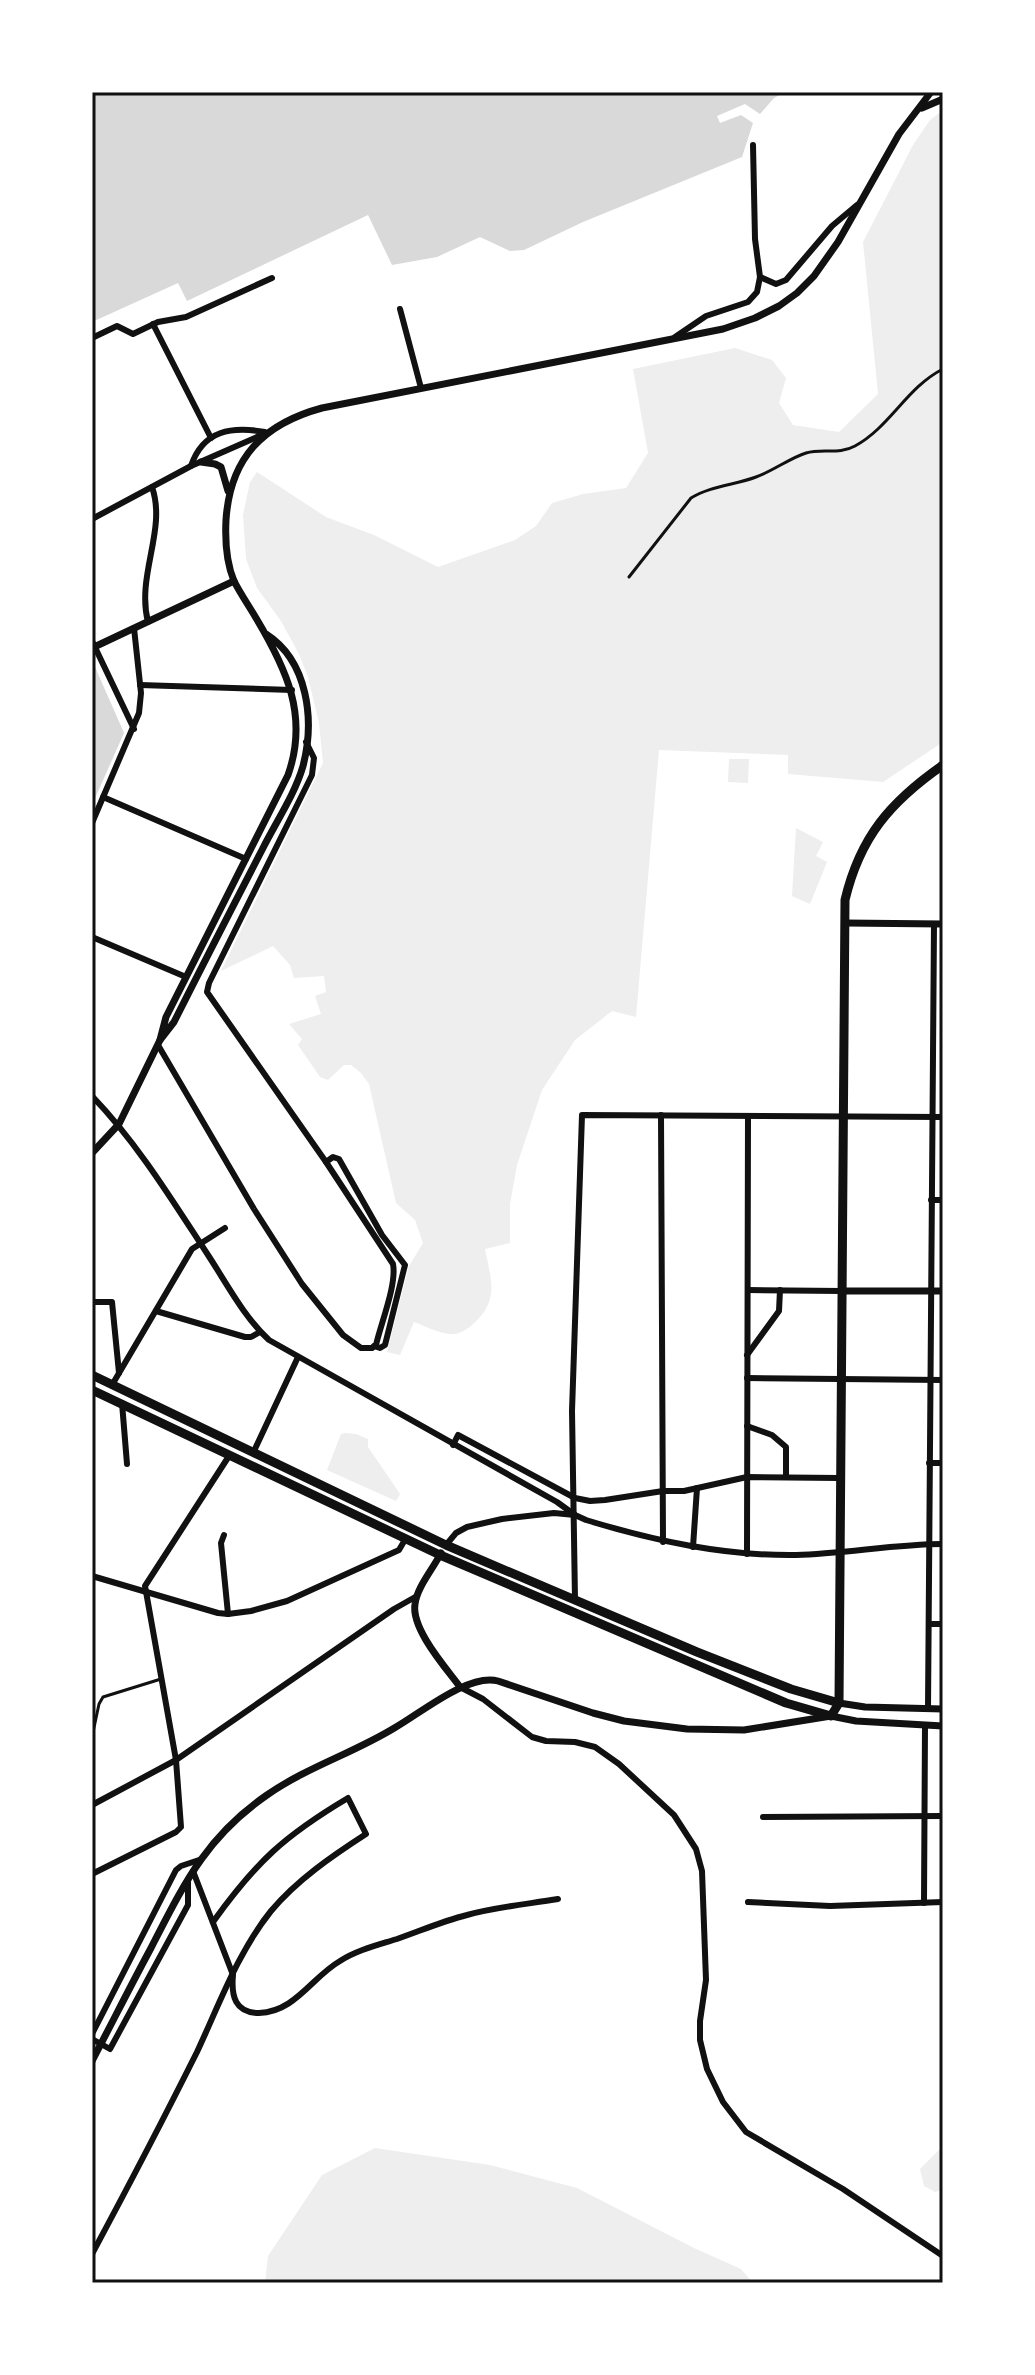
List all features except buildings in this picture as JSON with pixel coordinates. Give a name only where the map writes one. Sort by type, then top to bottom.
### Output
[{"type":"main road","points":[[92,1390],[440,1555],[786,1703],[831,1716],[839,1703],[845,900],[850,879],[870,835],[915,786],[943,765]]},
{"type":"main road","points":[[92,1375],[446,1545],[791,1689],[839,1703]]},
{"type":"street","points":[[92,519],[191,466],[314,410],[739,324],[788,300],[820,268],[899,134],[931,92]]},
{"type":"street","points":[[920,109],[943,99]]},
{"type":"street","points":[[672,339],[706,316],[751,300],[757,292],[760,277],[755,239],[753,145]]},
{"type":"street","points":[[760,277],[776,284],[786,280],[832,226],[861,202]]},
{"type":"street","points":[[92,338],[117,326],[133,334],[153,324],[186,317],[272,278]]},
{"type":"street","points":[[400,309],[421,388]]},
{"type":"street","points":[[153,324],[211,438]]},
{"type":"street","points":[[191,466],[199,449],[211,438],[235,429],[268,432]]},
{"type":"street","points":[[268,432],[239,464],[229,495],[226,537],[234,581],[266,634],[292,690],[296,718],[291,765],[166,1017],[159,1043],[254,1209],[302,1284],[348,1339],[367,1349],[380,1348],[385,1345],[405,1265],[382,1235],[339,1159],[333,1157],[326,1162]]},
{"type":"street","points":[[201,462],[221,467],[229,495]]},
{"type":"street","points":[[148,622],[144,591],[157,511],[152,487]]},
{"type":"street","points":[[134,729],[93,646],[234,581]]},
{"type":"street","points":[[92,823],[134,729],[140,706],[134,628]]},
{"type":"street","points":[[92,1153],[119,1124],[298,778],[306,742],[307,702],[299,676],[287,654],[266,634]]},
{"type":"street","points":[[140,685],[292,690]]},
{"type":"street","points":[[306,742],[314,758],[312,775],[207,990],[394,1267],[375,1346]]},
{"type":"street","points":[[103,797],[246,859]]},
{"type":"street","points":[[845,923],[938,924],[932,1038],[928,1709]]},
{"type":"street","points":[[92,937],[186,977]]},
{"type":"street","points":[[932,1038],[943,1038]]},
{"type":"street","points":[[92,1096],[119,1124],[260,1332],[269,1340],[575,1515],[663,1542],[747,1554],[797,1555],[943,1544]]},
{"type":"street","points":[[575,1600],[572,1401],[582,1115],[943,1117]]},
{"type":"street","points":[[661,1115],[663,1542]]},
{"type":"street","points":[[747,1554],[748,1116]]},
{"type":"street","points":[[931,1200],[943,1200]]},
{"type":"street","points":[[112,1385],[192,1249],[225,1228]]},
{"type":"street","points":[[748,1290],[943,1291]]},
{"type":"street","points":[[747,1355],[779,1311],[780,1290]]},
{"type":"street","points":[[92,1302],[112,1302],[119,1373]]},
{"type":"street","points":[[156,1311],[245,1337],[260,1332]]},
{"type":"street","points":[[254,1451],[298,1357]]},
{"type":"street","points":[[747,1378],[943,1380]]},
{"type":"street","points":[[122,1403],[127,1464]]},
{"type":"street","points":[[747,1426],[772,1435],[786,1447],[786,1477]]},
{"type":"street","points":[[453,1445],[458,1435],[575,1498],[597,1501],[673,1492],[747,1477],[839,1478]]},
{"type":"street","points":[[92,1874],[179,1830],[181,1825],[176,1760],[145,1591],[148,1580],[229,1456]]},
{"type":"street","points":[[929,1463],[943,1463]]},
{"type":"street","points":[[693,1547],[697,1488]]},
{"type":"street","points":[[575,1515],[545,1514],[479,1523],[459,1531],[446,1545],[417,1596],[415,1611],[420,1627],[460,1687],[483,1699],[532,1737],[595,1747],[619,1764],[674,1815],[692,1840],[702,1871],[706,1980],[700,2040],[707,2069],[723,2102],[746,2132],[843,2189],[943,2256]]},
{"type":"street","points":[[224,1535],[221,1543],[228,1614]]},
{"type":"street","points":[[92,1576],[228,1614],[261,1609],[306,1593],[399,1550],[406,1538]]},
{"type":"street","points":[[92,1805],[176,1760],[417,1596]]},
{"type":"street","points":[[929,1624],[943,1624]]},
{"type":"street","points":[[92,2061],[190,1873],[242,1814],[297,1775],[386,1734],[460,1687],[481,1679],[492,1679],[624,1721],[687,1729],[744,1730],[831,1716],[856,1721],[943,1726]]},
{"type":"street","points":[[839,1703],[865,1707],[943,1709]]},
{"type":"street","points":[[924,1903],[925,1726]]},
{"type":"street","points":[[92,2254],[161,2126],[254,1936],[279,1903],[315,1870],[366,1834],[348,1798],[309,1821],[263,1859],[239,1885],[213,1922]]},
{"type":"street","points":[[763,1817],[943,1816]]},
{"type":"street","points":[[190,1873],[188,1905],[110,2049],[92,2036],[176,1870],[199,1860]]},
{"type":"street","points":[[190,1873],[233,1975],[232,1992],[238,2007],[254,2013],[289,2004],[324,1972],[359,1952],[467,1914],[558,1899]]},
{"type":"street","points":[[748,1902],[830,1906],[943,1902]]},
{"type":"lane","points":[[629,577],[691,498],[772,471],[806,453],[841,451],[853,447],[872,434],[916,387],[943,369]]},
{"type":"lane","points":[[92,1737],[103,1697],[161,1679]]},
{"type":"shaded area","points":[[92,92],[785,92],[774,98],[760,114],[745,104],[717,116],[720,123],[741,115],[753,123],[742,157],[583,222],[524,250],[510,251],[480,237],[437,257],[392,265],[368,215],[187,301],[178,283],[92,322]]},
{"type":"shaded area","points":[[943,110],[943,742],[883,782],[788,774],[788,755],[659,750],[636,1017],[612,1011],[575,1040],[542,1090],[517,1165],[510,1204],[510,1243],[485,1249],[491,1289],[482,1315],[468,1328],[453,1334],[414,1322],[400,1355],[387,1352],[409,1266],[423,1243],[415,1220],[396,1203],[369,1084],[351,1065],[344,1065],[328,1080],[320,1077],[298,1045],[302,1039],[289,1024],[321,1014],[315,996],[326,992],[324,976],[294,978],[290,965],[273,946],[221,971],[323,763],[319,723],[308,677],[281,621],[257,588],[246,559],[243,515],[250,482],[257,472],[326,517],[374,535],[438,567],[515,540],[536,526],[552,503],[583,494],[626,488],[648,453],[633,369],[735,348],[772,360],[786,378],[779,403],[793,425],[839,432],[878,394],[863,242],[913,145],[930,120]]},
{"type":"shaded area","points":[[92,660],[124,733],[92,805]]},
{"type":"shaded area","points":[[729,759],[749,759],[748,783],[728,782]]},
{"type":"shaded area","points":[[796,828],[823,842],[816,856],[827,862],[810,904],[792,896]]},
{"type":"shaded area","points":[[341,1434],[368,1439],[368,1447],[400,1494],[396,1501],[327,1470]]},
{"type":"shaded area","points":[[943,2146],[943,2190],[935,2192],[924,2186],[920,2169]]},
{"type":"shaded area","points":[[375,2148],[490,2165],[577,2188],[741,2269],[753,2283],[265,2283],[268,2256],[322,2175]]}]
